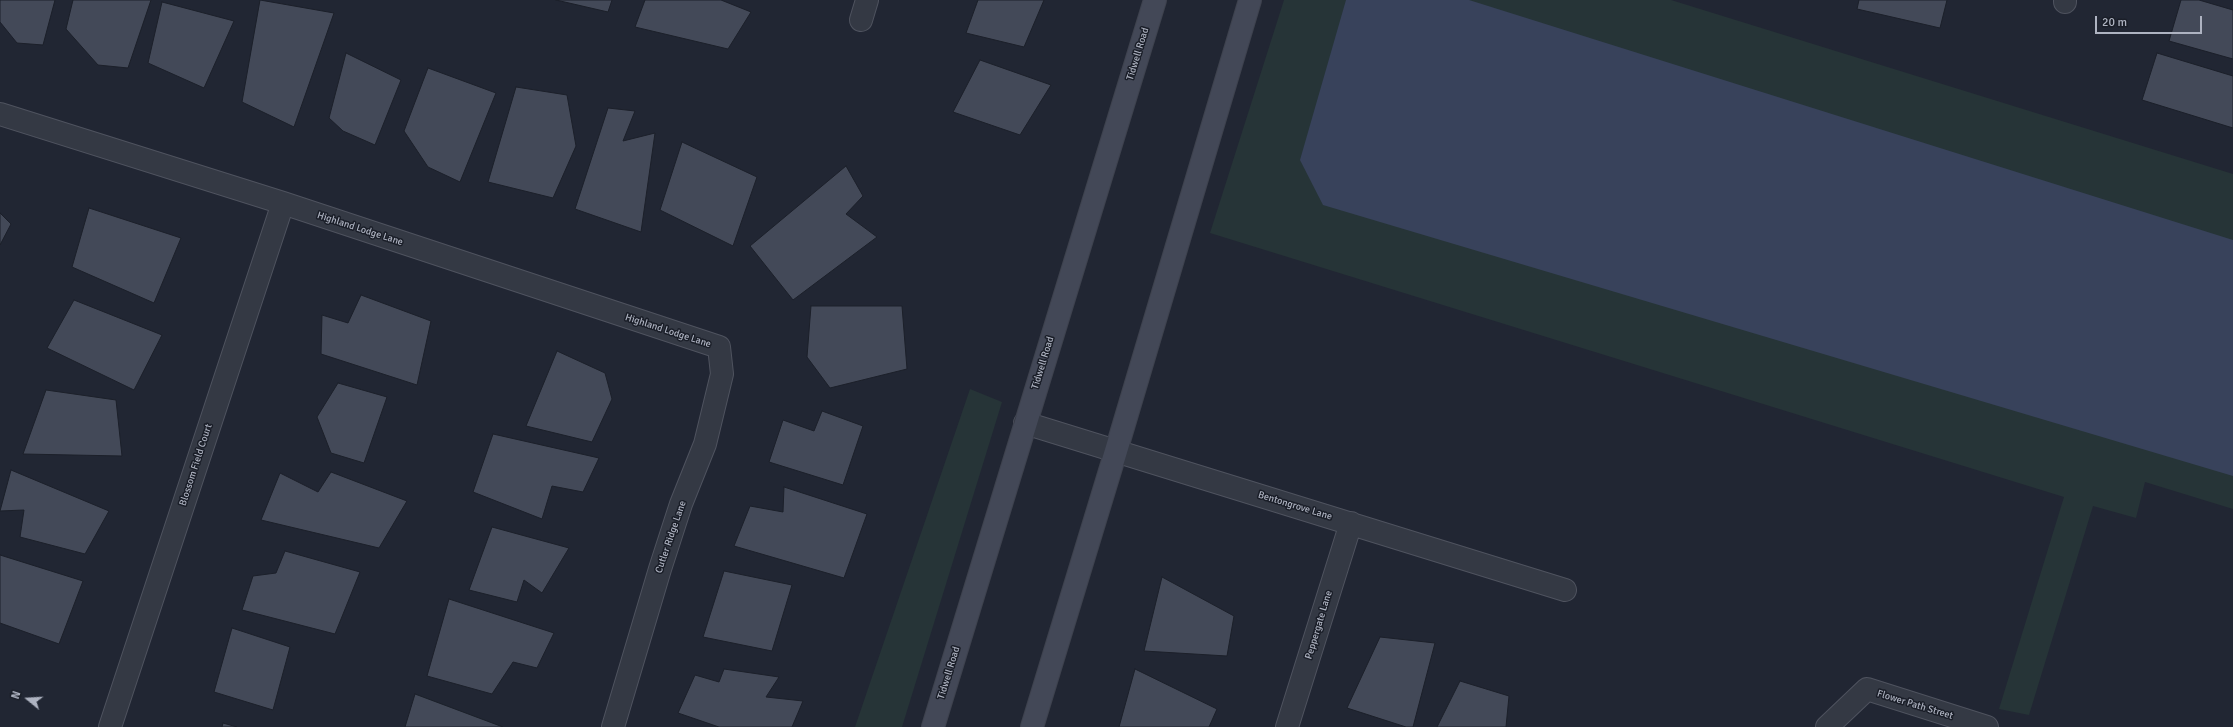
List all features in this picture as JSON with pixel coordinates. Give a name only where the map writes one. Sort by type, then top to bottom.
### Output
[{"type":"main road","name":"Tidwell Road","points":[[932,727],[1155,0]]},
{"type":"main road","points":[[1032,727],[1116,452],[1250,0]]},
{"type":"street","name":"Highland Lodge Lane","points":[[0,114],[283,203],[719,347]]},
{"type":"street","name":"Blossom Field Court","points":[[110,727],[283,203]]},
{"type":"street","name":"Cutler Ridge Lane","points":[[613,727],[681,504],[705,444],[722,374],[719,347]]},
{"type":"street","name":"Bentongrove Lane","points":[[1025,423],[1565,590]]},
{"type":"street","name":"Peppergate Lane","points":[[1287,727],[1351,523]]},
{"type":"street","name":"Flower Path Street","points":[[1827,727],[1867,690],[1987,727]]},
{"type":"shaded area","points":[[1284,0],[1671,0],[2233,174],[2233,509],[2145,482],[2136,518],[2093,506],[2029,715],[1999,709],[2064,497],[1210,233]]},
{"type":"shaded area","points":[[970,389],[1002,402],[902,727],[855,727]]},
{"type":"water","points":[[1346,0],[1469,0],[2233,240],[2233,476],[1323,205],[1300,160]]},
{"type":"building","points":[[0,0],[55,0],[43,45],[17,43],[0,22]]},
{"type":"building","points":[[73,0],[151,0],[128,68],[98,65],[66,29]]},
{"type":"building","points":[[260,0],[334,13],[294,127],[242,102]]},
{"type":"building","points":[[556,0],[612,0],[608,12]]},
{"type":"building","points":[[645,0],[721,0],[751,12],[728,49],[635,27]]},
{"type":"building","points":[[978,0],[1044,0],[1024,47],[966,33]]},
{"type":"building","points":[[1859,0],[1947,0],[1940,28],[1857,9]]},
{"type":"building","points":[[2181,0],[2199,0],[2233,10],[2233,59],[2169,41]]},
{"type":"building","points":[[162,2],[234,21],[204,88],[148,63]]},
{"type":"building","points":[[346,53],[401,80],[375,145],[343,131],[329,118]]},
{"type":"building","points":[[2157,53],[2233,76],[2233,128],[2142,100]]},
{"type":"building","points":[[980,60],[1051,85],[1020,135],[953,112]]},
{"type":"building","points":[[428,68],[496,93],[460,182],[428,167],[404,131]]},
{"type":"building","points":[[516,87],[567,95],[576,146],[553,198],[488,182]]},
{"type":"building","points":[[608,108],[635,111],[623,141],[655,133],[641,232],[575,209]]},
{"type":"building","points":[[682,142],[757,177],[733,246],[660,210]]},
{"type":"building","points":[[846,166],[863,196],[846,214],[877,237],[793,300],[750,246]]},
{"type":"building","points":[[89,208],[181,238],[154,303],[72,267]]},
{"type":"building","points":[[0,213],[11,224],[0,245]]},
{"type":"building","points":[[361,295],[431,321],[417,385],[321,354],[322,315],[348,323]]},
{"type":"building","points":[[74,300],[162,335],[134,390],[47,348]]},
{"type":"building","points":[[811,306],[902,306],[907,369],[830,388],[807,357]]},
{"type":"building","points":[[557,351],[605,373],[612,399],[592,442],[526,426]]},
{"type":"building","points":[[338,383],[387,397],[364,463],[331,453],[317,417]]},
{"type":"building","points":[[46,390],[116,400],[122,456],[23,454]]},
{"type":"building","points":[[822,411],[863,426],[843,485],[769,462],[783,420],[814,431]]},
{"type":"building","points":[[493,434],[599,458],[583,492],[552,486],[542,519],[473,492]]},
{"type":"building","points":[[11,470],[109,511],[85,554],[20,537],[24,510],[0,511]]},
{"type":"building","points":[[331,472],[407,501],[379,548],[261,520],[280,473],[318,492]]},
{"type":"building","points":[[784,487],[867,514],[844,578],[734,546],[750,506],[783,512]]},
{"type":"building","points":[[492,527],[569,548],[542,593],[524,580],[517,602],[469,590]]},
{"type":"building","points":[[285,551],[360,572],[335,634],[242,610],[253,576],[276,573]]},
{"type":"building","points":[[0,555],[83,581],[59,644],[0,623]]},
{"type":"building","points":[[724,571],[792,585],[772,651],[703,637]]},
{"type":"building","points":[[1162,577],[1234,616],[1227,656],[1144,651]]},
{"type":"building","points":[[449,599],[554,633],[537,668],[513,662],[492,694],[427,676]]},
{"type":"building","points":[[232,628],[290,647],[273,710],[214,692]]},
{"type":"building","points":[[1380,637],[1435,643],[1413,727],[1406,727],[1347,708]]},
{"type":"building","points":[[724,669],[779,677],[766,697],[803,701],[792,727],[719,727],[678,713],[695,675],[719,682]]},
{"type":"building","points":[[1135,669],[1217,709],[1209,727],[1119,727]]},
{"type":"building","points":[[1460,681],[1509,696],[1506,727],[1437,727]]},
{"type":"building","points":[[415,694],[503,727],[405,727]]},
{"type":"building","points":[[223,723],[237,727],[222,727]]}]
